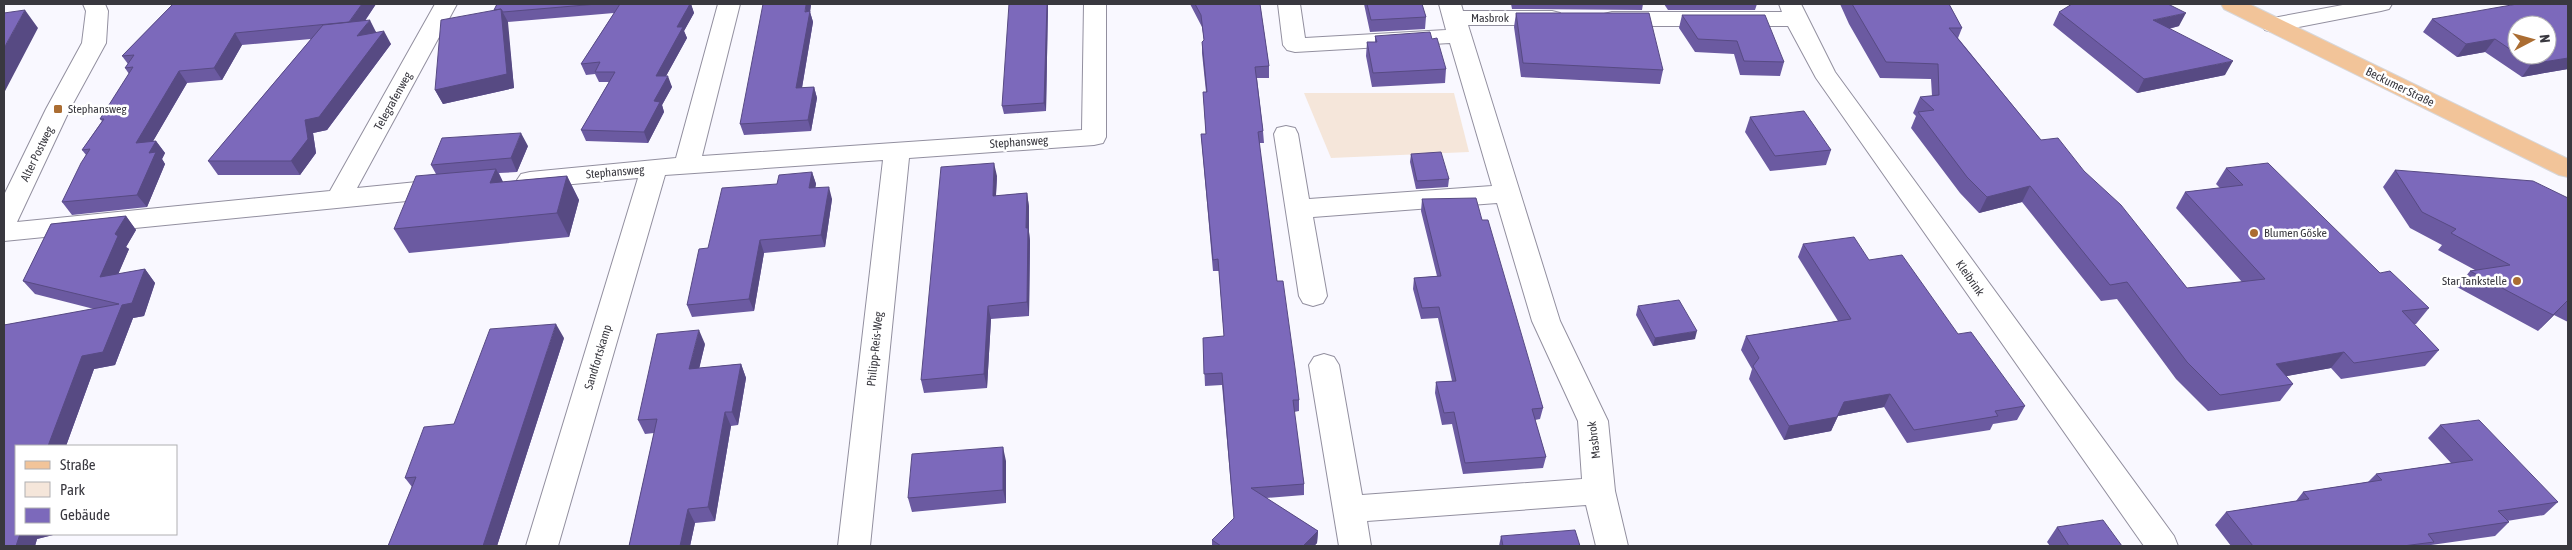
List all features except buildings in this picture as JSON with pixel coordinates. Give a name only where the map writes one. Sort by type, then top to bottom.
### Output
[{"type":"main road","name":"Beckumer Straße","points":[[2232,4],[2568,169]]},
{"type":"street","name":"Alter Postweg","points":[[4,222],[58,109],[94,43],[97,12],[94,4]]},
{"type":"street","name":"Telegrafenweg","points":[[338,198],[446,4]]},
{"type":"street","points":[[687,165],[728,4]]},
{"type":"street","name":"Stephansweg","points":[[506,182],[687,165],[1094,137],[1095,4]]},
{"type":"street","name":"Masbrok","points":[[1289,4],[1295,45],[1455,19],[1582,19],[1793,12]]},
{"type":"street","points":[[2273,25],[2381,4]]},
{"type":"street","name":"Kleibrink","points":[[1793,12],[1824,73],[2162,546]]},
{"type":"street","name":"Masbrok","points":[[1455,19],[1546,321],[1594,421],[1599,491],[1612,546]]},
{"type":"street","points":[[1286,134],[1313,296]]},
{"type":"street","name":"Philipp-Reis-Weg","points":[[854,546],[897,151]]},
{"type":"street","name":"Sandfortskamp","points":[[542,546],[654,168]]},
{"type":"street","points":[[4,232],[467,186]]},
{"type":"street","points":[[1298,209],[1507,194]]},
{"type":"street","points":[[1324,365],[1355,546]]},
{"type":"street","points":[[1349,509],[1599,491]]},
{"type":"green space","points":[[1304,93],[1454,93],[1469,152],[1331,158]]},
{"type":"place","name":"Stephansweg","points":[[58,109]]},
{"type":"place","name":"Blumen Göske","points":[[2254,233]]},
{"type":"place","name":"Star Tankstelle","points":[[2517,281]]}]
